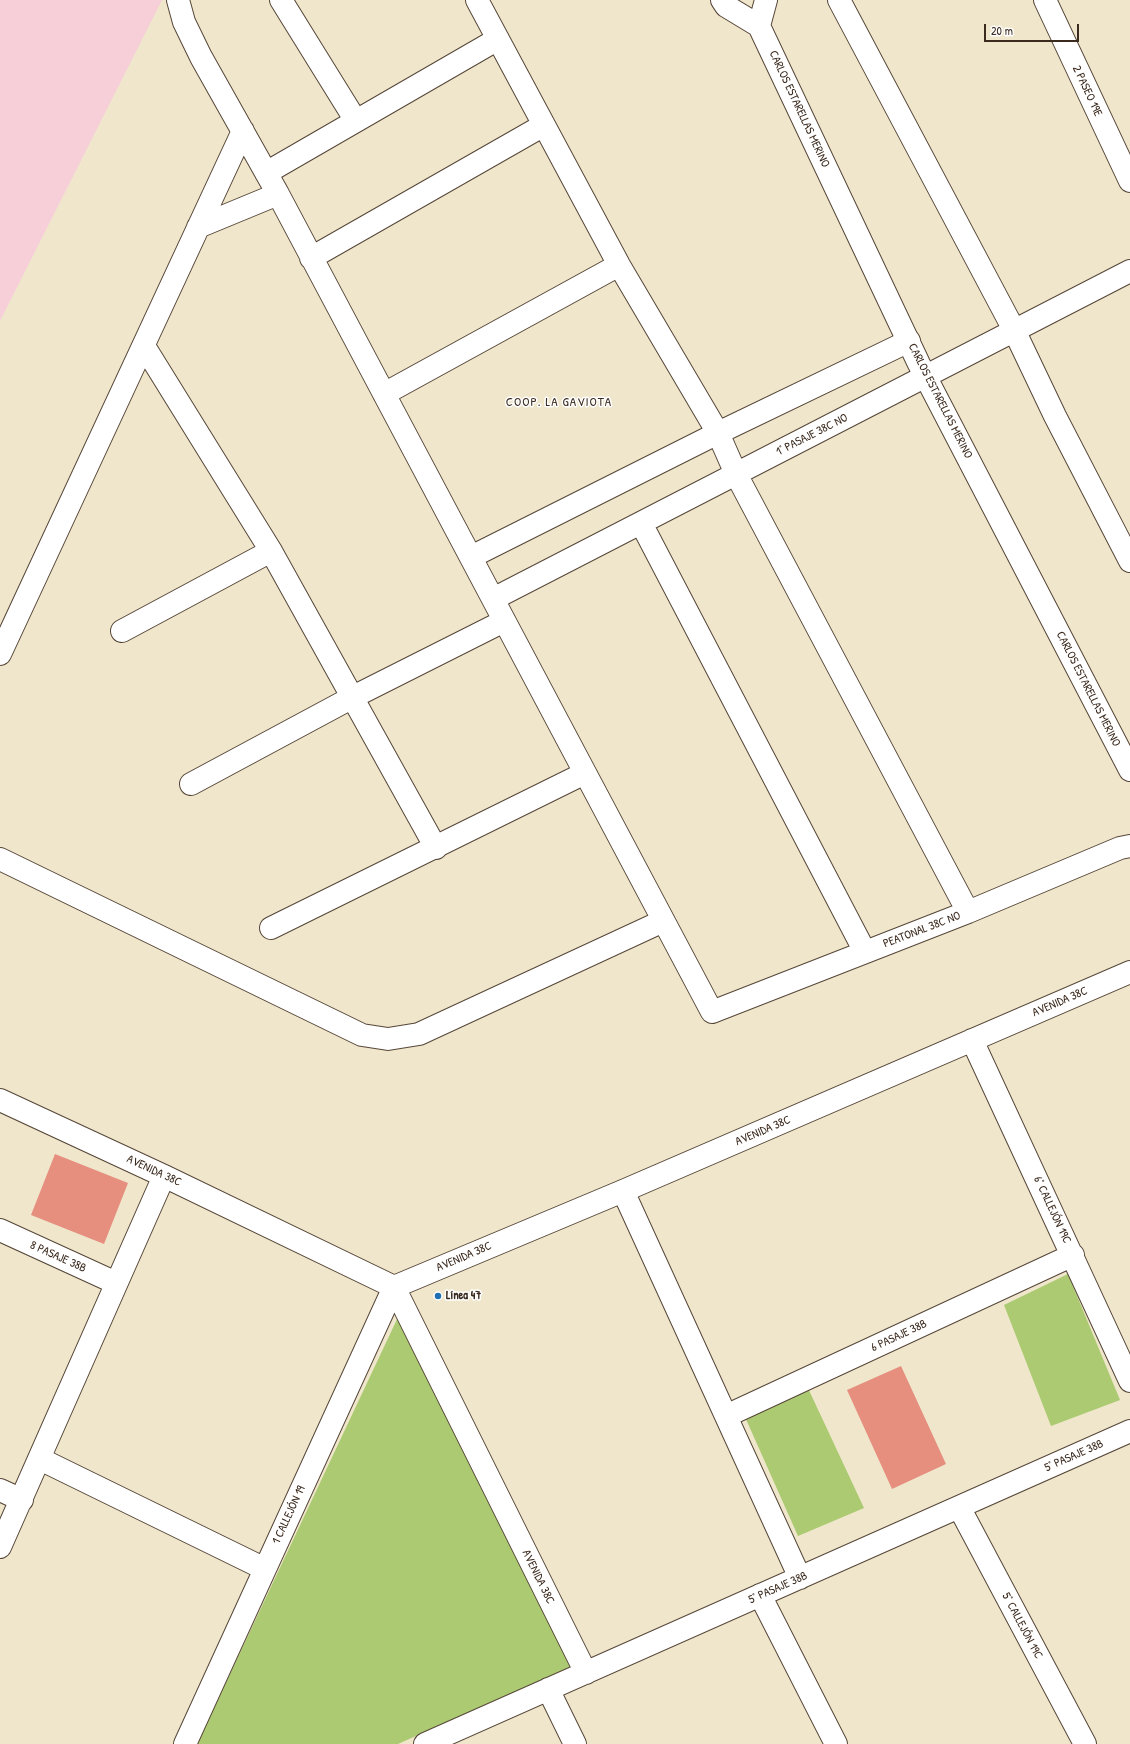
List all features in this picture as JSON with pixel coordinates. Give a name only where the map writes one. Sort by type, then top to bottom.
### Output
[{"type":"street","points":[[0,859],[362,1035],[388,1039],[419,1034],[663,920],[278,194],[201,57],[184,22],[178,0]]},
{"type":"street","points":[[281,0],[356,121]]},
{"type":"street","points":[[477,0],[619,265],[718,433],[736,474],[968,912]]},
{"type":"street","points":[[729,2],[759,26],[766,0]]},
{"type":"street","points":[[839,0],[1014,330],[1055,416],[1130,561]]},
{"type":"street","name":"2 PASEO 19E","points":[[1044,0],[1130,181]]},
{"type":"street","name":"CARLOS ESTARELLAS MERINO","points":[[759,26],[926,377],[1130,770]]},
{"type":"street","points":[[266,173],[498,39]]},
{"type":"street","points":[[311,258],[544,124]]},
{"type":"street","points":[[0,654],[243,131]]},
{"type":"street","points":[[198,227],[278,194]]},
{"type":"street","points":[[384,394],[619,265]]},
{"type":"street","name":"1° PASAJE 38C NO","points":[[493,599],[1130,271]]},
{"type":"street","points":[[471,557],[718,433],[909,341]]},
{"type":"street","points":[[144,346],[271,551],[436,848]]},
{"type":"street","points":[[641,523],[865,952]]},
{"type":"street","points":[[122,631],[271,551]]},
{"type":"street","points":[[191,784],[353,697],[504,621]]},
{"type":"street","points":[[271,928],[585,774]]},
{"type":"street","name":"PEATONAL 38C NO","points":[[663,920],[712,1012],[968,912],[1120,848],[1130,846]]},
{"type":"street","name":"AVENIDA 38C","points":[[394,1287],[623,1191],[1130,972]]},
{"type":"street","name":"6° CALLEJÓN 19C","points":[[972,1040],[1073,1255],[1130,1381]]},
{"type":"street","name":"AVENIDA 38C","points":[[0,1100],[164,1176],[394,1287],[586,1673]]},
{"type":"street","points":[[0,1547],[40,1460],[164,1176]]},
{"type":"street","points":[[623,1191],[800,1578]]},
{"type":"street","name":"8 PASAJE 38B","points":[[0,1230],[116,1283]]},
{"type":"street","name":"6 PASAJE 38B","points":[[726,1416],[1073,1255]]},
{"type":"street","name":"1 CALLEJÓN 19","points":[[185,1744],[394,1287]]},
{"type":"street","name":"5° PASAJE 38B","points":[[425,1744],[1130,1431]]},
{"type":"street","points":[[40,1460],[265,1568]]},
{"type":"street","points":[[0,1490],[22,1500]]},
{"type":"street","name":"5° CALLEJÓN 19C","points":[[959,1507],[1085,1744]]},
{"type":"street","points":[[760,1595],[836,1744]]},
{"type":"street","points":[[548,1690],[575,1744]]},
{"type":"shaded area","points":[[0,0],[162,0],[0,321]]},
{"type":"green space","points":[[1068,1274],[1120,1400],[1051,1426],[1004,1305]]},
{"type":"green space","points":[[399,1315],[572,1666],[398,1744],[197,1744]]},
{"type":"green space","points":[[807,1386],[864,1508],[798,1536],[745,1417]]},
{"type":"building","points":[[55,1154],[128,1183],[104,1244],[31,1215]]},
{"type":"building","points":[[901,1366],[946,1464],[892,1489],[847,1390]]},
{"type":"place","name":"Línea 47","points":[[438,1296]]},
{"type":"district","name":"COOP. LA GAVIOTA","points":[[559,403]]}]
